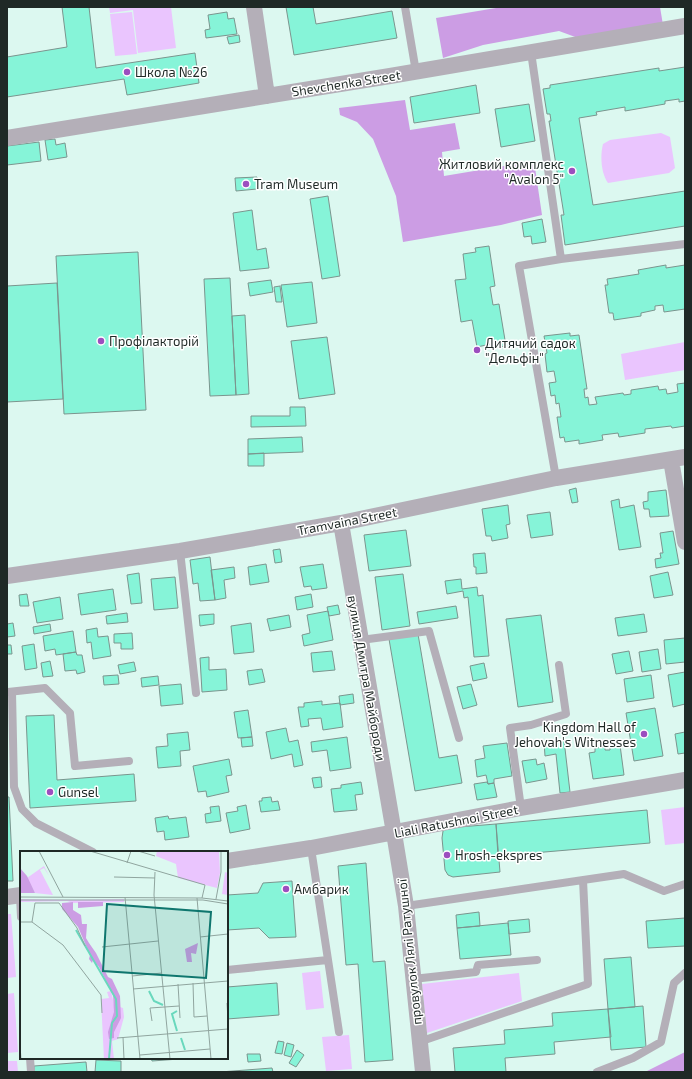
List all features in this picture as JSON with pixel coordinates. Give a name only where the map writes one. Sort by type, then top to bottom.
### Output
[{"type":"street","points":[[254,7],[267,96]]},
{"type":"street","name":"Shevchenka Street","points":[[7,138],[416,72],[685,26]]},
{"type":"street","points":[[678,458],[685,542]]},
{"type":"street","name":"Tramvaina Street","points":[[7,576],[180,551],[341,523],[556,478],[678,458]]},
{"type":"street","name":"вулиця Дмитра Майбороди","points":[[341,523],[394,833]]},
{"type":"street","name":"Liali Ratushnoi Street","points":[[228,861],[311,848],[521,808],[685,780]]},
{"type":"street","name":"провулок Лялі Ратушної","points":[[394,833],[406,906],[422,1072]]},
{"type":"lane","points":[[405,7],[416,72]]},
{"type":"lane","points":[[531,52],[562,259]]},
{"type":"lane","points":[[556,478],[520,266],[562,259],[685,244]]},
{"type":"lane","points":[[180,551],[196,693]]},
{"type":"lane","points":[[361,640],[429,631],[459,738]]},
{"type":"lane","points":[[521,808],[510,728],[531,725],[566,714],[559,665]]},
{"type":"lane","points":[[91,851],[36,823],[22,809],[14,787],[9,692],[45,688],[70,713],[74,766],[128,761]]},
{"type":"lane","points":[[311,848],[339,1032]]},
{"type":"lane","points":[[406,906],[624,874],[664,891],[685,884]]},
{"type":"lane","points":[[419,1042],[588,984],[583,880]]},
{"type":"lane","points":[[16,896],[20,913]]},
{"type":"lane","points":[[228,970],[328,960]]},
{"type":"lane","points":[[413,979],[476,972],[478,965],[537,960]]},
{"type":"lane","points":[[598,1072],[633,1058],[661,1042],[674,983],[685,973]]},
{"type":"lane","points":[[30,1059],[31,1072]]},
{"type":"shaded area","points":[[109,7],[171,7],[176,48],[138,53],[133,10],[110,13]]},
{"type":"shaded area","points":[[502,7],[660,7],[663,25],[578,38],[559,31],[483,45],[443,58],[436,18]]},
{"type":"shaded area","points":[[132,12],[137,54],[115,56],[110,14]]},
{"type":"shaded area","points":[[405,100],[410,130],[455,123],[460,149],[442,152],[444,176],[534,161],[542,215],[501,225],[403,242],[396,196],[373,139],[357,122],[340,115],[339,108]]},
{"type":"shaded area","points":[[661,133],[670,137],[675,168],[669,173],[608,183],[602,164],[603,144],[610,140]]},
{"type":"shaded area","points":[[685,342],[685,370],[625,380],[621,354]]},
{"type":"shaded area","points":[[685,807],[685,843],[665,845],[661,810]]},
{"type":"shaded area","points":[[7,914],[11,914],[16,977],[7,978]]},
{"type":"shaded area","points":[[320,971],[324,1008],[306,1010],[302,973]]},
{"type":"shaded area","points":[[519,973],[522,1001],[427,1033],[422,984]]},
{"type":"shaded area","points":[[14,993],[18,1052],[7,1053],[7,994]]},
{"type":"shaded area","points":[[349,1035],[352,1069],[326,1071],[322,1037]]},
{"type":"shaded area","points":[[685,1052],[685,1072],[645,1072]]},
{"type":"shaded area","points":[[7,1061],[17,1061],[18,1072],[7,1072]]},
{"type":"building","points":[[62,7],[89,7],[96,68],[195,53],[199,83],[127,95],[124,79],[7,97],[7,57],[67,47]]},
{"type":"building","points":[[286,7],[313,7],[316,24],[392,11],[397,38],[294,55]]},
{"type":"building","points":[[227,12],[228,19],[234,18],[237,34],[206,38],[205,30],[210,29],[208,15]]},
{"type":"building","points":[[239,35],[240,42],[229,44],[227,37]]},
{"type":"building","name":"Житловий комплекс \"Avalon 5\"","points":[[685,67],[685,101],[679,102],[679,99],[665,101],[665,104],[625,111],[625,107],[596,112],[597,115],[579,118],[593,205],[685,191],[685,226],[565,245],[561,215],[564,215],[549,121],[551,121],[550,114],[547,114],[543,89],[550,88],[550,85],[659,68],[659,71]]},
{"type":"building","points":[[476,85],[480,113],[414,123],[410,97]]},
{"type":"building","points":[[529,104],[535,141],[501,147],[495,109]]},
{"type":"building","points":[[55,139],[56,145],[65,143],[67,157],[48,160],[45,140]]},
{"type":"building","points":[[39,142],[41,161],[7,165],[7,146]]},
{"type":"building","name":"Tram Museum","points":[[257,177],[257,189],[236,191],[235,178]]},
{"type":"building","points":[[328,196],[340,276],[322,279],[310,199]]},
{"type":"building","points":[[252,210],[257,250],[266,248],[269,268],[240,271],[233,213]]},
{"type":"building","points":[[542,219],[546,242],[532,244],[531,236],[524,237],[522,223]]},
{"type":"building","points":[[489,246],[495,286],[490,287],[493,305],[499,304],[506,346],[492,348],[491,344],[477,347],[472,320],[461,322],[455,280],[466,279],[463,254],[476,252],[475,248]]},
{"type":"building","name":"Профілакторій","points":[[138,252],[146,410],[64,414],[56,256]]},
{"type":"building","points":[[666,265],[666,268],[685,265],[685,309],[664,312],[663,305],[655,306],[655,310],[641,313],[641,316],[614,320],[613,313],[609,313],[605,285],[608,285],[607,279],[639,274],[638,270]]},
{"type":"building","points":[[230,278],[236,395],[210,396],[204,279]]},
{"type":"building","points":[[271,280],[273,292],[250,296],[248,283]]},
{"type":"building","points":[[312,282],[317,323],[287,327],[281,285]]},
{"type":"building","points":[[57,283],[63,399],[7,402],[7,286]]},
{"type":"building","points":[[280,286],[282,302],[276,302],[274,287]]},
{"type":"building","points":[[245,315],[249,394],[236,395],[232,316]]},
{"type":"building","points":[[570,333],[570,336],[579,335],[587,389],[584,389],[585,398],[588,397],[589,405],[597,404],[595,397],[623,393],[624,395],[631,394],[631,390],[658,386],[659,390],[666,389],[667,394],[678,392],[677,384],[685,383],[685,426],[645,429],[645,433],[619,437],[618,433],[602,435],[603,440],[579,444],[579,440],[565,442],[564,437],[560,438],[557,417],[561,417],[559,403],[556,404],[555,395],[551,396],[549,383],[556,382],[554,371],[547,372],[545,354],[547,353],[544,336]]},
{"type":"building","points":[[327,337],[335,394],[299,399],[291,341]]},
{"type":"building","points":[[290,407],[305,407],[306,426],[251,427],[251,416],[290,416]]},
{"type":"building","points":[[302,437],[303,452],[248,454],[248,439]]},
{"type":"building","points":[[264,453],[264,466],[248,466],[248,454]]},
{"type":"building","points":[[576,488],[578,502],[572,503],[569,490]]},
{"type":"building","points":[[666,490],[669,516],[650,517],[649,509],[644,509],[643,502],[648,501],[648,492]]},
{"type":"building","points":[[619,499],[620,508],[634,505],[641,547],[619,550],[611,501]]},
{"type":"building","points":[[508,505],[510,524],[506,525],[508,538],[492,541],[491,536],[486,536],[482,509]]},
{"type":"building","points":[[550,512],[553,535],[531,538],[527,515]]},
{"type":"building","points":[[406,530],[411,566],[369,571],[364,535]]},
{"type":"building","points":[[673,531],[679,564],[656,568],[655,559],[661,558],[660,553],[663,553],[660,533]]},
{"type":"building","points":[[280,549],[282,562],[275,563],[273,550]]},
{"type":"building","points":[[485,553],[487,573],[476,574],[473,554]]},
{"type":"building","points":[[210,557],[215,600],[200,601],[198,583],[193,584],[190,560]]},
{"type":"building","points":[[266,564],[269,582],[250,585],[248,567]]},
{"type":"building","points":[[323,564],[327,588],[312,590],[311,586],[304,587],[300,567]]},
{"type":"building","points":[[234,567],[235,578],[224,580],[226,598],[215,600],[211,570]]},
{"type":"building","points":[[668,572],[673,595],[654,598],[650,576]]},
{"type":"building","points":[[139,573],[142,603],[131,604],[127,575]]},
{"type":"building","points":[[403,574],[410,626],[382,630],[375,577]]},
{"type":"building","points":[[175,577],[178,608],[154,610],[151,579]]},
{"type":"building","points":[[461,579],[462,589],[477,587],[478,596],[483,595],[489,656],[474,657],[468,597],[464,598],[463,591],[447,594],[445,581]]},
{"type":"building","points":[[113,589],[116,610],[81,615],[78,594]]},
{"type":"building","points":[[27,594],[29,606],[20,606],[19,595]]},
{"type":"building","points":[[311,594],[313,607],[297,610],[295,597]]},
{"type":"building","points":[[60,597],[63,619],[37,623],[33,602]]},
{"type":"building","points":[[338,605],[340,614],[329,616],[327,607]]},
{"type":"building","points":[[456,606],[458,618],[419,624],[417,612]]},
{"type":"building","points":[[328,611],[333,640],[304,646],[302,635],[310,633],[307,615]]},
{"type":"building","points":[[127,613],[128,622],[107,624],[106,616]]},
{"type":"building","points":[[214,614],[214,624],[200,626],[199,615]]},
{"type":"building","points":[[644,614],[647,632],[618,636],[615,618]]},
{"type":"building","points":[[289,615],[291,627],[270,631],[267,619]]},
{"type":"building","points":[[541,615],[553,702],[518,707],[506,619]]},
{"type":"building","points":[[13,623],[15,636],[7,637],[7,624]]},
{"type":"building","points":[[251,623],[254,652],[234,654],[231,626]]},
{"type":"building","points":[[50,624],[51,631],[34,634],[33,627]]},
{"type":"building","points":[[97,628],[98,637],[108,636],[111,656],[93,659],[91,642],[87,643],[86,630]]},
{"type":"building","points":[[73,631],[76,652],[56,655],[55,649],[45,651],[43,636]]},
{"type":"building","points":[[132,633],[133,649],[121,649],[121,643],[114,643],[114,634]]},
{"type":"building","points":[[418,634],[439,758],[457,755],[462,783],[415,791],[389,639]]},
{"type":"building","points":[[685,638],[685,662],[666,664],[664,640]]},
{"type":"building","points":[[34,644],[37,668],[25,670],[22,646]]},
{"type":"building","points":[[7,645],[11,645],[12,654],[7,654]]},
{"type":"building","points":[[658,649],[661,669],[642,672],[639,652]]},
{"type":"building","points":[[332,651],[335,670],[313,672],[311,653]]},
{"type":"building","points":[[629,651],[633,671],[616,674],[612,654]]},
{"type":"building","points":[[76,652],[77,655],[82,655],[85,672],[77,674],[76,670],[65,671],[63,654]]},
{"type":"building","points":[[209,657],[209,670],[226,669],[227,690],[202,692],[200,658]]},
{"type":"building","points":[[50,661],[53,676],[43,677],[41,663]]},
{"type":"building","points":[[134,662],[136,671],[120,674],[118,665]]},
{"type":"building","points":[[484,663],[487,678],[473,681],[470,666]]},
{"type":"building","points":[[262,669],[265,682],[249,685],[247,671]]},
{"type":"building","points":[[685,672],[685,704],[673,707],[668,675]]},
{"type":"building","points":[[118,675],[119,684],[104,685],[103,676]]},
{"type":"building","points":[[651,675],[654,698],[627,702],[624,679]]},
{"type":"building","points":[[158,676],[159,685],[142,687],[141,678]]},
{"type":"building","points":[[181,684],[183,704],[161,706],[159,686]]},
{"type":"building","points":[[471,684],[477,705],[463,709],[457,687]]},
{"type":"building","points":[[353,694],[354,703],[340,705],[339,696]]},
{"type":"building","points":[[322,701],[322,705],[340,703],[343,727],[323,730],[321,718],[308,719],[309,726],[301,727],[298,707],[304,707],[304,703]]},
{"type":"building","name":"Kingdom Hall of Jehovah's Witnesses","points":[[655,708],[663,756],[634,761],[626,713]]},
{"type":"building","points":[[248,710],[252,737],[238,738],[234,712]]},
{"type":"building","points":[[54,715],[57,780],[134,774],[136,801],[30,808],[26,716]]},
{"type":"building","points":[[286,728],[289,742],[298,740],[303,765],[294,767],[292,754],[271,759],[266,732]]},
{"type":"building","points":[[188,732],[190,750],[180,751],[181,766],[158,768],[156,747],[168,746],[167,734]]},
{"type":"building","points":[[685,732],[685,753],[678,754],[675,734]]},
{"type":"building","points":[[252,737],[253,746],[242,747],[241,738]]},
{"type":"building","points":[[347,737],[351,768],[330,771],[327,750],[312,752],[311,742]]},
{"type":"building","points":[[564,740],[570,792],[560,793],[556,754],[545,756],[544,742]]},
{"type":"building","points":[[507,743],[512,776],[494,779],[494,783],[488,784],[486,775],[477,777],[475,760],[485,758],[483,746]]},
{"type":"building","points":[[620,745],[624,775],[593,779],[589,753],[595,752],[595,748],[605,747],[605,750],[610,750],[610,746]]},
{"type":"building","points":[[229,759],[232,775],[226,776],[229,792],[207,797],[206,791],[198,792],[193,766]]},
{"type":"building","points":[[536,759],[537,765],[544,763],[547,779],[526,783],[522,761]]},
{"type":"building","points":[[321,777],[322,787],[314,788],[312,778]]},
{"type":"building","points":[[361,782],[363,794],[355,795],[357,810],[334,812],[331,789],[341,788],[341,785]]},
{"type":"building","points":[[487,782],[488,784],[494,783],[497,797],[477,800],[474,784]]},
{"type":"building","points":[[7,797],[9,797],[13,881],[7,881]]},
{"type":"building","points":[[271,797],[272,802],[278,801],[280,810],[261,812],[259,801],[262,801],[262,798]]},
{"type":"building","points":[[246,805],[250,829],[230,833],[226,813],[238,811],[237,807]]},
{"type":"building","points":[[219,806],[221,821],[206,823],[205,814],[211,813],[210,807]]},
{"type":"building","points":[[647,810],[650,843],[498,856],[496,824]]},
{"type":"building","points":[[168,816],[169,819],[186,817],[189,837],[165,840],[164,831],[157,832],[155,818]]},
{"type":"building","points":[[496,824],[500,872],[453,877],[448,875],[445,870],[442,838],[443,831],[447,828]]},
{"type":"building","points":[[366,863],[373,962],[385,961],[393,1060],[365,1062],[358,964],[346,965],[338,866]]},
{"type":"building","points":[[292,881],[296,937],[269,938],[259,928],[228,930],[228,895],[258,893],[263,883]]},
{"type":"building","points":[[479,912],[480,926],[457,928],[456,915]]},
{"type":"building","points":[[685,918],[685,946],[648,948],[646,921]]},
{"type":"building","points":[[529,919],[530,932],[509,934],[508,921]]},
{"type":"building","points":[[508,923],[511,955],[460,959],[457,928]]},
{"type":"building","points":[[631,957],[635,1007],[608,1009],[604,959]]},
{"type":"building","points":[[277,983],[279,1015],[228,1019],[228,987]]},
{"type":"building","points":[[643,1006],[646,1047],[611,1050],[608,1009]]},
{"type":"building","points":[[608,1009],[611,1037],[554,1042],[555,1054],[505,1058],[506,1072],[455,1072],[453,1048],[505,1044],[504,1030],[553,1026],[552,1013]]},
{"type":"building","points":[[278,1041],[284,1042],[282,1054],[275,1053]]},
{"type":"building","points":[[287,1043],[294,1045],[291,1057],[284,1055]]},
{"type":"building","points":[[297,1050],[304,1055],[296,1067],[289,1063]]},
{"type":"building","points":[[247,1054],[260,1054],[261,1061],[248,1062]]},
{"type":"building","points":[[151,1059],[179,1059],[152,1061]]},
{"type":"building","points":[[96,1060],[121,1061],[121,1072],[95,1072]]},
{"type":"building","points":[[86,1062],[87,1072],[34,1072],[34,1066]]},
{"type":"building","points":[[272,1068],[273,1072],[220,1072]]},
{"type":"place","name":"Школа №26","points":[[127,72]]},
{"type":"place","name":"Житловий комплекс \"Avalon 5\"","points":[[572,171]]},
{"type":"place","name":"Tram Museum","points":[[246,184]]},
{"type":"place","name":"Профілакторій","points":[[101,341]]},
{"type":"place","name":"Дитячий садок \"Дельфін\"","points":[[477,350]]},
{"type":"place","name":"Kingdom Hall of Jehovah's Witnesses","points":[[644,734]]},
{"type":"place","name":"Gunsel","points":[[50,792]]},
{"type":"place","name":"Hrosh-ekspres","points":[[447,855]]},
{"type":"place","name":"Амбарик","points":[[286,889]]}]
